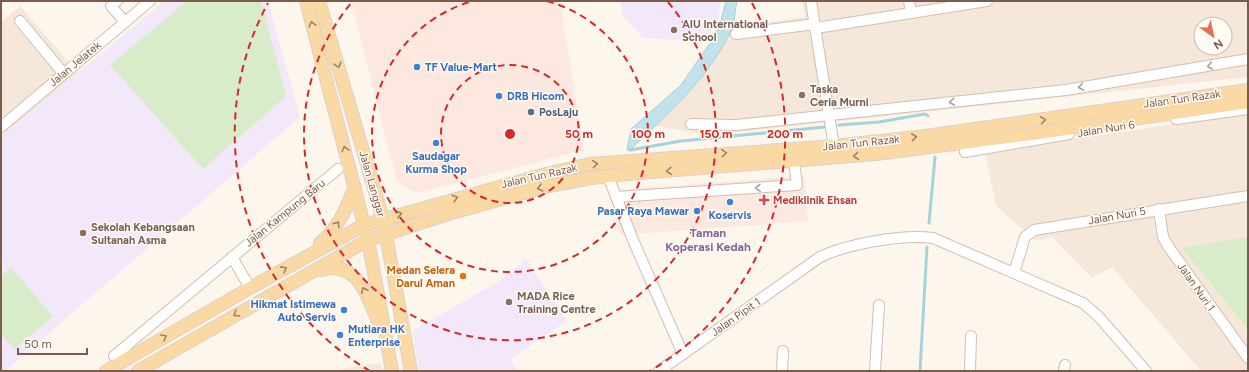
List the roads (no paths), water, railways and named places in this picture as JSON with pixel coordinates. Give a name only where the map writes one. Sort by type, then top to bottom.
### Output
[{"type":"main road","name":"Jalan Langgar","points":[[306,1],[368,240],[392,371]]},
{"type":"main road","name":"Jalan Langgar","points":[[320,1],[386,233],[410,371]]},
{"type":"main road","name":"Jalan Tun Razak","points":[[299,260],[364,225],[382,219],[499,185],[590,164],[834,146],[1031,122],[1248,90]]},
{"type":"main road","name":"Jalan Tun Razak","points":[[306,274],[368,240],[386,233],[518,194],[572,182],[608,176],[977,145],[1248,102]]},
{"type":"main road","points":[[106,371],[299,260],[331,234],[355,187]]},
{"type":"main road","points":[[138,371],[306,274],[328,268],[336,268],[353,275],[360,282],[386,338]]},
{"type":"street","name":"Jalan Jelatek","points":[[3,122],[64,74],[150,1]]},
{"type":"street","points":[[810,1],[836,158]]},
{"type":"street","points":[[909,1],[911,13]]},
{"type":"street","points":[[736,34],[815,26],[987,1]]},
{"type":"street","points":[[111,3],[125,22]]},
{"type":"street","points":[[20,21],[64,74]]},
{"type":"street","points":[[691,124],[736,125],[1066,90],[1248,59]]},
{"type":"street","name":"Jalan Nuri 6","points":[[965,152],[977,145],[1248,109]]},
{"type":"street","points":[[616,197],[797,185],[794,161]]},
{"type":"street","name":"Jalan Kampung Baru","points":[[114,356],[338,169]]},
{"type":"street","points":[[608,176],[683,354]]},
{"type":"street","name":"Jalan Nuri 5","points":[[1014,273],[1025,237],[1034,230],[1248,196]]},
{"type":"street","name":"Jalan Nuri 1","points":[[1159,209],[1163,236],[1168,246],[1248,358]]},
{"type":"street","name":"Jalan Pipit 1","points":[[659,371],[832,251],[904,237],[923,236],[933,238],[1072,297],[1092,309],[1146,371]]},
{"type":"street","points":[[232,257],[250,288]]},
{"type":"street","points":[[875,371],[879,306]]},
{"type":"street","points":[[970,371],[972,336]]},
{"type":"street","points":[[782,371],[783,351]]},
{"type":"water","points":[[726,1],[737,1],[734,22],[723,46],[712,63],[687,94],[630,150],[627,150],[631,129],[681,85],[712,40],[720,24]]},
{"type":"waterway","points":[[839,125],[879,122],[925,114],[928,116]]},
{"type":"waterway","points":[[630,150],[681,141],[825,127]]},
{"type":"waterway","points":[[929,223],[935,157]]},
{"type":"waterway","points":[[920,371],[927,247]]},
{"type":"place","name":"AIU International School","points":[[674,30]]},
{"type":"place","name":"TF Value-Mart","points":[[417,67]]},
{"type":"place","name":"Taska Ceria Murni","points":[[802,95]]},
{"type":"place","name":"DRB Hicom","points":[[499,96]]},
{"type":"place","name":"PosLaju","points":[[531,112]]},
{"type":"place","name":"Saudagar Kurma Shop","points":[[436,143]]},
{"type":"place","name":"Mediklinik Ehsan","points":[[764,200]]},
{"type":"place","name":"Koservis","points":[[730,202]]},
{"type":"place","name":"Pasar Raya Mawar","points":[[697,211]]},
{"type":"place","name":"Sekolah Kebangsaan Sultanah Asma","points":[[83,233]]},
{"type":"place","name":"Medan Selera Darul Aman","points":[[463,276]]},
{"type":"place","name":"MADA Rice Training Centre","points":[[509,302]]},
{"type":"place","name":"Hikmat Istimewa Auto Servis","points":[[344,310]]},
{"type":"place","name":"Mutiara HK Enterprise","points":[[340,335]]},
{"type":"district","name":"Taman Koperasi Kedah","points":[[708,240]]}]
